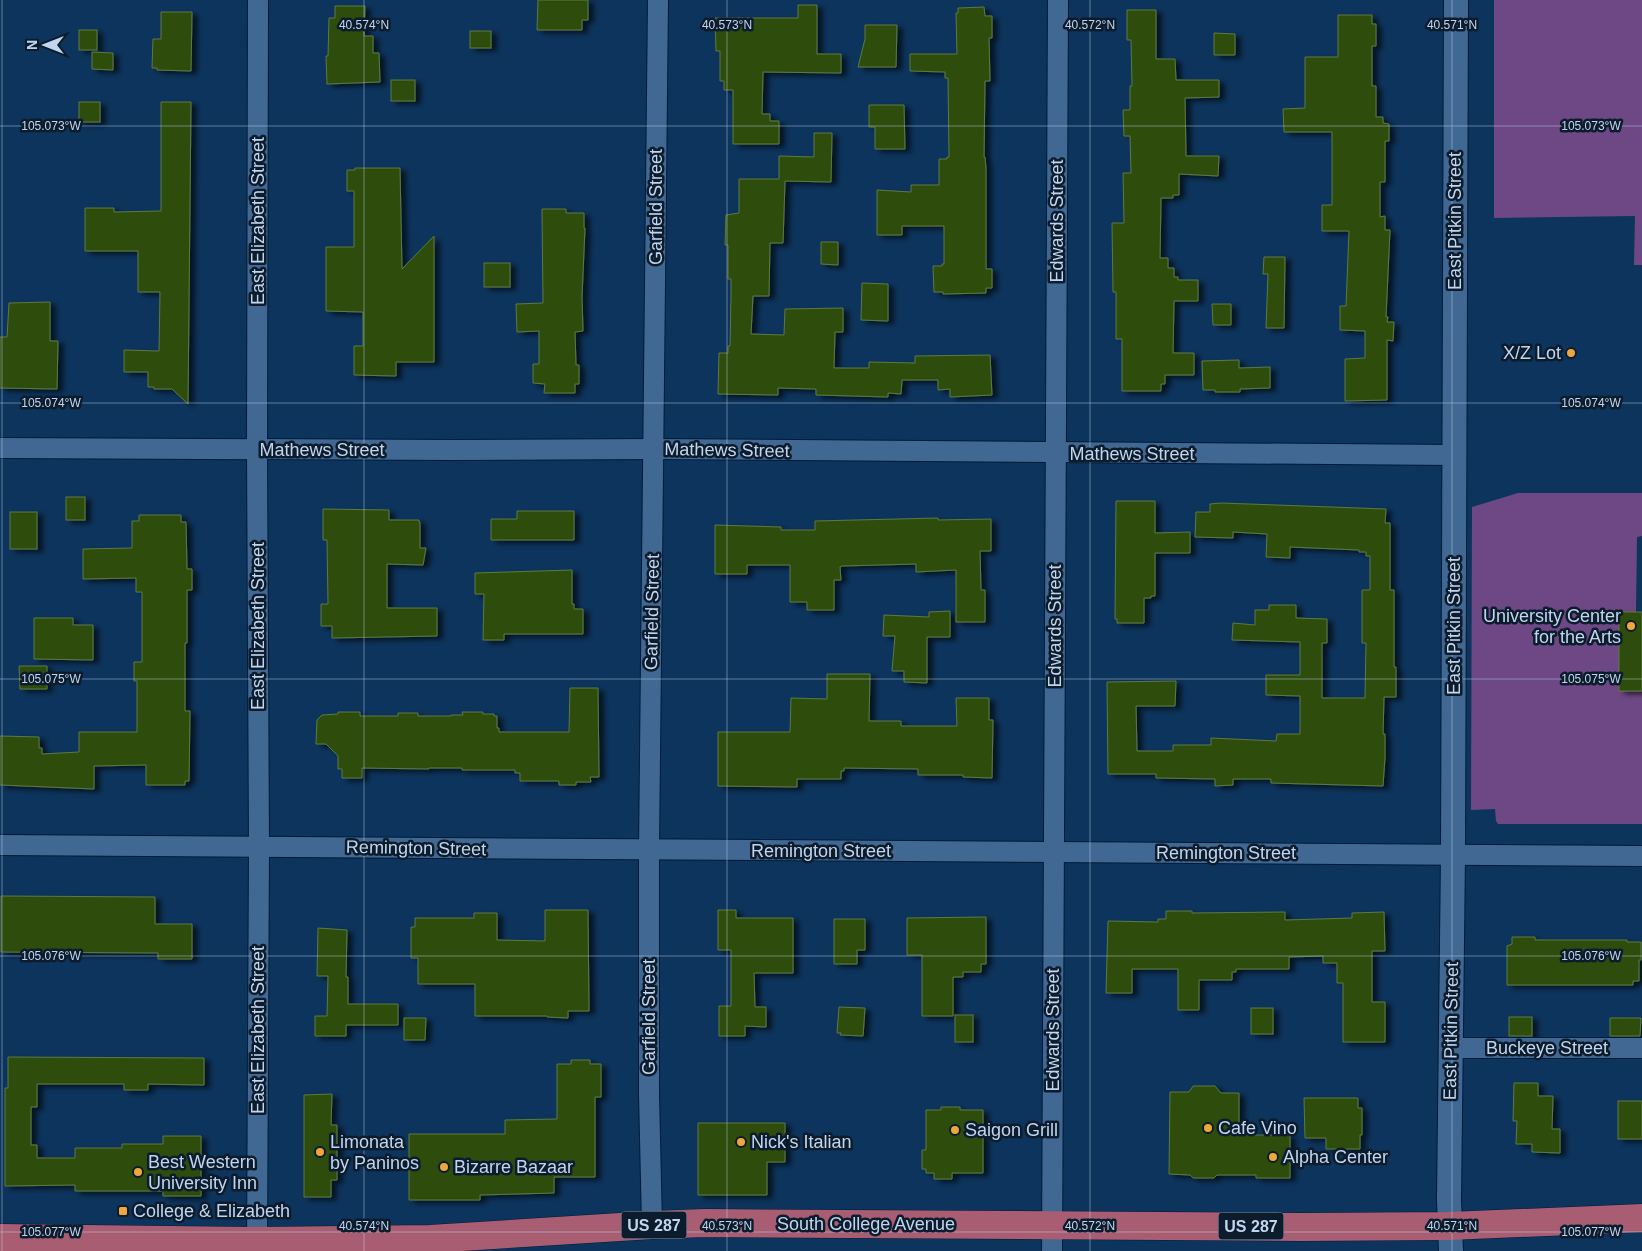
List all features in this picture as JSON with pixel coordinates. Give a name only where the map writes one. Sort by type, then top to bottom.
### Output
[{"type":"highway","name":"South College Avenue","points":[[0,1238],[257,1246],[430,1240],[652,1225],[705,1224],[1052,1224],[1302,1227],[1450,1238],[1642,1218]]},
{"type":"street","name":"East Elizabeth Street","points":[[257,1246],[259,847],[257,449],[258,0]]},
{"type":"street","name":"Garfield Street","points":[[652,1225],[649,1094],[649,850],[658,0]]},
{"type":"street","name":"Edwards Street","points":[[1052,1251],[1058,0]]},
{"type":"street","name":"East Pitkin Street","points":[[1450,1238],[1456,0]]},
{"type":"street","name":"Mathews Street","points":[[0,448],[654,449],[1056,454],[1454,455]]},
{"type":"street","name":"Remington Street","points":[[0,845],[1642,856]]},
{"type":"street","name":"Buckeye Street","points":[[1451,1048],[1642,1048]]},
{"type":"shaded area","points":[[1494,0],[1642,0],[1642,265],[1634,265],[1635,216],[1494,218]]},
{"type":"shaded area","points":[[1518,493],[1642,493],[1642,536],[1637,537],[1636,612],[1619,613],[1619,690],[1642,691],[1642,824],[1498,824],[1495,809],[1471,810],[1472,507]]},
{"type":"building","points":[[538,0],[588,0],[588,20],[582,20],[582,30],[537,30]]},
{"type":"building","points":[[798,5],[817,5],[817,54],[841,54],[841,73],[763,72],[762,114],[770,114],[770,121],[779,121],[779,144],[733,144],[733,90],[724,90],[724,81],[720,81],[720,51],[716,51],[715,18],[798,18]]},
{"type":"building","points":[[335,6],[365,6],[364,36],[373,36],[373,53],[379,53],[380,82],[327,84],[326,56],[328,56],[329,18],[335,18]]},
{"type":"building","points":[[984,7],[985,16],[992,16],[992,38],[989,38],[990,81],[985,81],[984,157],[986,168],[986,269],[992,269],[992,288],[986,288],[986,293],[943,294],[943,292],[934,292],[933,266],[942,266],[944,264],[944,226],[902,226],[902,235],[877,235],[877,190],[911,192],[911,185],[939,185],[939,159],[947,159],[949,157],[948,78],[945,78],[945,72],[910,71],[910,54],[957,54],[956,13],[958,13],[958,8]]},
{"type":"building","points":[[1127,10],[1156,10],[1156,59],[1175,59],[1176,80],[1219,80],[1219,97],[1185,98],[1186,156],[1219,156],[1218,176],[1179,174],[1179,195],[1173,195],[1173,198],[1161,198],[1160,258],[1168,258],[1168,268],[1174,268],[1174,277],[1178,277],[1178,280],[1198,280],[1198,301],[1174,301],[1173,353],[1194,353],[1194,375],[1165,375],[1165,384],[1161,384],[1161,391],[1122,391],[1122,339],[1116,339],[1116,292],[1113,292],[1112,223],[1124,223],[1123,173],[1131,173],[1130,136],[1124,136],[1123,110],[1130,110],[1130,86],[1132,86],[1131,40],[1127,40]]},
{"type":"building","points":[[161,12],[192,12],[191,71],[157,70],[157,68],[152,68],[153,39],[161,39]]},
{"type":"building","points":[[1338,15],[1372,15],[1372,24],[1376,24],[1376,46],[1372,46],[1372,86],[1376,86],[1376,117],[1383,117],[1383,123],[1389,124],[1389,141],[1385,141],[1385,182],[1380,182],[1380,217],[1385,216],[1385,230],[1390,230],[1386,317],[1388,317],[1387,322],[1394,322],[1393,341],[1387,340],[1387,400],[1345,401],[1345,359],[1365,358],[1365,331],[1340,330],[1340,306],[1346,306],[1349,231],[1322,231],[1322,205],[1332,205],[1332,132],[1284,132],[1283,109],[1305,108],[1305,57],[1338,57]]},
{"type":"building","points":[[865,25],[897,25],[896,67],[858,67],[865,39]]},
{"type":"building","points":[[79,30],[97,30],[97,50],[79,50]]},
{"type":"building","points":[[470,31],[491,31],[491,48],[470,48]]},
{"type":"building","points":[[1214,33],[1235,34],[1235,55],[1214,55]]},
{"type":"building","points":[[92,52],[113,53],[113,70],[92,69]]},
{"type":"building","points":[[391,80],[415,80],[415,101],[391,101]]},
{"type":"building","points":[[79,102],[100,102],[100,122],[79,122]]},
{"type":"building","points":[[161,102],[191,102],[188,404],[172,389],[148,387],[148,372],[124,372],[124,350],[159,351],[160,292],[138,292],[138,251],[85,251],[85,208],[114,208],[114,212],[161,211]]},
{"type":"building","points":[[869,105],[904,105],[905,149],[875,149],[875,127],[869,127]]},
{"type":"building","points":[[814,133],[832,133],[831,182],[785,181],[783,243],[770,243],[769,296],[753,296],[751,334],[784,335],[785,309],[843,308],[843,332],[835,332],[834,368],[869,368],[869,362],[915,363],[915,356],[990,355],[992,395],[950,397],[950,389],[938,390],[938,380],[902,380],[901,394],[888,393],[888,397],[816,395],[816,389],[778,388],[778,395],[718,394],[719,353],[728,353],[728,346],[730,346],[731,279],[728,279],[728,245],[725,245],[726,215],[739,213],[739,179],[779,179],[779,156],[814,157]]},
{"type":"building","points":[[355,168],[400,168],[402,269],[434,236],[434,362],[396,362],[396,376],[354,375],[354,346],[363,346],[363,312],[326,311],[326,247],[354,247],[354,191],[347,191],[347,170],[355,170]]},
{"type":"building","points":[[542,209],[566,209],[566,213],[584,213],[583,331],[575,332],[576,365],[579,365],[579,384],[575,384],[575,393],[544,393],[545,384],[533,383],[533,364],[539,364],[539,331],[517,332],[516,304],[543,303]]},
{"type":"building","points":[[821,242],[838,242],[838,265],[821,264]]},
{"type":"building","points":[[1264,257],[1285,257],[1284,328],[1266,328],[1268,274],[1263,274]]},
{"type":"building","points":[[484,263],[510,263],[510,287],[484,287]]},
{"type":"building","points":[[862,283],[888,284],[888,321],[861,320]]},
{"type":"building","points":[[50,302],[50,341],[58,341],[57,389],[0,388],[0,337],[7,337],[9,303]]},
{"type":"building","points":[[1212,304],[1231,304],[1231,325],[1213,325]]},
{"type":"building","points":[[1239,360],[1239,368],[1270,367],[1270,388],[1240,389],[1240,392],[1203,390],[1202,361]]},
{"type":"building","points":[[66,497],[85,497],[85,520],[66,520]]},
{"type":"building","points":[[1116,501],[1155,501],[1155,533],[1190,532],[1190,553],[1155,553],[1155,596],[1144,598],[1144,623],[1117,623],[1117,619],[1115,619]]},
{"type":"building","points":[[1210,504],[1386,509],[1385,523],[1390,523],[1390,590],[1394,590],[1396,697],[1384,697],[1383,734],[1385,734],[1385,757],[1383,786],[1271,783],[1271,779],[1233,779],[1233,785],[1215,786],[1215,779],[1156,778],[1156,774],[1108,774],[1107,682],[1176,681],[1175,706],[1136,706],[1137,751],[1173,751],[1173,745],[1211,745],[1211,738],[1276,741],[1277,734],[1300,734],[1300,696],[1266,695],[1266,675],[1300,675],[1300,642],[1232,640],[1233,623],[1255,625],[1255,610],[1269,610],[1269,605],[1296,605],[1296,618],[1327,619],[1327,643],[1322,643],[1322,698],[1365,698],[1366,643],[1362,643],[1362,590],[1370,590],[1370,556],[1366,556],[1366,552],[1359,552],[1359,550],[1290,547],[1290,558],[1266,557],[1267,534],[1233,532],[1233,538],[1195,537],[1196,512],[1210,512]]},
{"type":"building","points":[[323,509],[389,510],[389,520],[419,520],[420,548],[426,548],[423,565],[387,564],[387,608],[437,608],[437,636],[332,638],[332,626],[321,626],[321,604],[328,604],[327,540],[323,540]]},
{"type":"building","points":[[517,511],[574,511],[574,540],[491,540],[491,519],[517,519]]},
{"type":"building","points":[[10,512],[37,512],[37,549],[10,549]]},
{"type":"building","points":[[139,515],[181,515],[181,522],[186,522],[187,569],[192,569],[192,590],[187,590],[187,643],[185,643],[185,711],[190,711],[189,781],[185,781],[185,785],[146,785],[146,765],[94,766],[94,789],[0,785],[0,736],[39,737],[39,748],[42,748],[42,754],[79,752],[79,732],[137,732],[137,681],[134,681],[134,662],[142,662],[142,592],[136,592],[136,578],[83,579],[83,549],[132,548],[132,521],[139,521]]},
{"type":"building","points":[[938,518],[938,520],[991,519],[991,551],[980,551],[981,590],[985,590],[985,622],[956,622],[956,570],[916,572],[916,564],[842,566],[840,567],[841,580],[834,580],[834,610],[807,610],[807,602],[790,602],[790,565],[747,565],[747,574],[715,574],[715,525],[781,527],[781,530],[815,530],[815,521]]},
{"type":"building","points":[[572,570],[572,604],[574,604],[574,609],[583,609],[583,634],[504,634],[504,640],[483,640],[484,594],[475,594],[475,573]]},
{"type":"building","points":[[950,611],[950,637],[927,637],[927,683],[904,682],[904,671],[892,671],[895,636],[883,636],[884,615],[929,617],[929,612]]},
{"type":"building","name":"University Center for the Arts","points":[[1619,612],[1642,612],[1642,691],[1619,691]]},
{"type":"building","points":[[34,618],[73,618],[73,625],[93,625],[93,660],[34,659]]},
{"type":"building","points":[[19,666],[47,666],[47,689],[20,689]]},
{"type":"building","points":[[827,674],[870,674],[869,721],[901,721],[901,726],[957,726],[956,698],[989,698],[989,720],[993,720],[992,778],[963,777],[963,775],[918,775],[918,769],[844,768],[844,771],[841,771],[841,779],[797,779],[797,787],[718,786],[718,732],[790,732],[791,698],[827,699]]},
{"type":"building","points":[[570,688],[598,688],[599,777],[590,777],[591,782],[576,782],[576,785],[559,785],[559,781],[520,781],[520,773],[515,773],[515,770],[462,770],[462,768],[362,768],[362,778],[342,778],[342,769],[338,769],[338,756],[326,744],[316,744],[317,720],[322,715],[338,714],[338,712],[360,712],[360,716],[398,716],[398,713],[418,713],[418,716],[451,716],[463,715],[462,712],[483,712],[483,714],[494,714],[494,716],[497,716],[499,732],[569,732]]},
{"type":"building","points":[[1,896],[155,897],[155,924],[192,924],[192,959],[158,959],[158,953],[1,952]]},
{"type":"building","points":[[545,910],[588,910],[589,1011],[568,1011],[568,1018],[547,1016],[475,1016],[475,984],[418,984],[418,958],[411,958],[411,927],[415,927],[415,918],[474,918],[474,913],[497,913],[497,940],[545,941]]},
{"type":"building","points":[[718,910],[736,910],[736,918],[793,918],[793,973],[754,973],[755,1007],[766,1007],[766,1027],[745,1026],[745,1036],[719,1036],[719,1006],[731,1006],[731,950],[718,950]]},
{"type":"building","points":[[1166,911],[1192,911],[1192,913],[1285,912],[1285,920],[1352,918],[1352,913],[1384,912],[1385,951],[1372,951],[1372,1002],[1385,1002],[1385,1042],[1343,1042],[1343,983],[1337,983],[1337,963],[1323,963],[1323,956],[1289,957],[1289,969],[1236,969],[1236,972],[1232,972],[1232,980],[1199,980],[1199,1010],[1178,1010],[1178,969],[1132,969],[1132,993],[1106,993],[1108,921],[1158,922],[1158,919],[1166,919]]},
{"type":"building","points":[[986,917],[986,964],[981,964],[981,972],[963,972],[963,977],[953,977],[953,1016],[922,1016],[922,955],[907,955],[907,918]]},
{"type":"building","points":[[834,919],[865,919],[865,950],[857,950],[857,964],[834,964]]},
{"type":"building","points":[[318,928],[347,930],[346,977],[348,977],[348,1004],[398,1004],[398,1025],[346,1025],[346,1036],[315,1036],[315,1016],[327,1016],[328,976],[317,976]]},
{"type":"building","points":[[1512,937],[1535,937],[1535,940],[1627,940],[1627,942],[1641,942],[1639,981],[1633,981],[1633,985],[1507,985],[1507,946],[1512,944]]},
{"type":"building","points":[[839,1007],[865,1008],[863,1036],[840,1035],[841,1033],[837,1033]]},
{"type":"building","points":[[1251,1008],[1273,1008],[1273,1034],[1251,1034]]},
{"type":"building","points":[[955,1015],[973,1015],[973,1042],[955,1042]]},
{"type":"building","points":[[1509,1017],[1532,1017],[1532,1036],[1509,1036]]},
{"type":"building","points":[[404,1018],[426,1018],[425,1040],[404,1040]]},
{"type":"building","points":[[1610,1018],[1641,1018],[1640,1036],[1610,1036]]},
{"type":"building","points":[[8,1057],[204,1058],[204,1085],[148,1084],[148,1090],[124,1090],[124,1084],[37,1084],[37,1107],[31,1107],[31,1145],[37,1145],[37,1158],[75,1158],[75,1148],[122,1148],[122,1144],[163,1144],[163,1136],[201,1136],[201,1196],[163,1196],[163,1191],[75,1191],[75,1185],[5,1186],[5,1088],[8,1088]]},
{"type":"building","points":[[571,1060],[590,1060],[590,1064],[601,1064],[601,1097],[595,1097],[595,1177],[554,1177],[554,1193],[480,1195],[480,1200],[409,1200],[409,1134],[505,1134],[505,1120],[557,1119],[557,1064],[571,1064]]},
{"type":"building","points":[[1514,1083],[1538,1083],[1538,1096],[1553,1096],[1552,1129],[1560,1129],[1560,1153],[1532,1152],[1532,1144],[1516,1144],[1517,1121],[1513,1121]]},
{"type":"building","points":[[1193,1086],[1215,1086],[1221,1093],[1239,1093],[1239,1135],[1290,1135],[1290,1178],[1256,1178],[1256,1175],[1217,1175],[1214,1178],[1193,1178],[1190,1175],[1169,1174],[1170,1092],[1189,1092]]},
{"type":"building","name":"Limonata by Paninos","points":[[332,1094],[331,1125],[337,1125],[337,1180],[331,1180],[331,1197],[304,1197],[304,1095]]},
{"type":"building","points":[[1304,1098],[1358,1098],[1358,1108],[1362,1108],[1360,1149],[1326,1149],[1326,1138],[1305,1138]]},
{"type":"building","points":[[1618,1101],[1642,1101],[1642,1139],[1618,1139]]},
{"type":"building","name":"Saigon Grill","points":[[941,1107],[960,1107],[960,1110],[983,1110],[983,1173],[952,1173],[952,1179],[934,1179],[934,1173],[926,1173],[926,1169],[922,1169],[922,1150],[926,1150],[926,1110],[941,1110]]},
{"type":"building","name":"Nick's Italian","points":[[698,1123],[785,1123],[785,1162],[767,1162],[767,1195],[698,1195]]},
{"type":"place","name":"X/Z Lot","points":[[1571,353]]},
{"type":"place","name":"University Center for the Arts","points":[[1631,626]]},
{"type":"place","name":"Cafe Vino","points":[[1208,1128]]},
{"type":"place","name":"Saigon Grill","points":[[955,1130]]},
{"type":"place","name":"Nick's Italian","points":[[741,1142]]},
{"type":"place","name":"Limonata by Paninos","points":[[320,1152]]},
{"type":"place","name":"Alpha Center","points":[[1273,1157]]},
{"type":"place","name":"Bizarre Bazaar","points":[[444,1167]]},
{"type":"place","name":"Best Western University Inn","points":[[138,1172]]},
{"type":"place","name":"College & Elizabeth","points":[[123,1211]]}]
